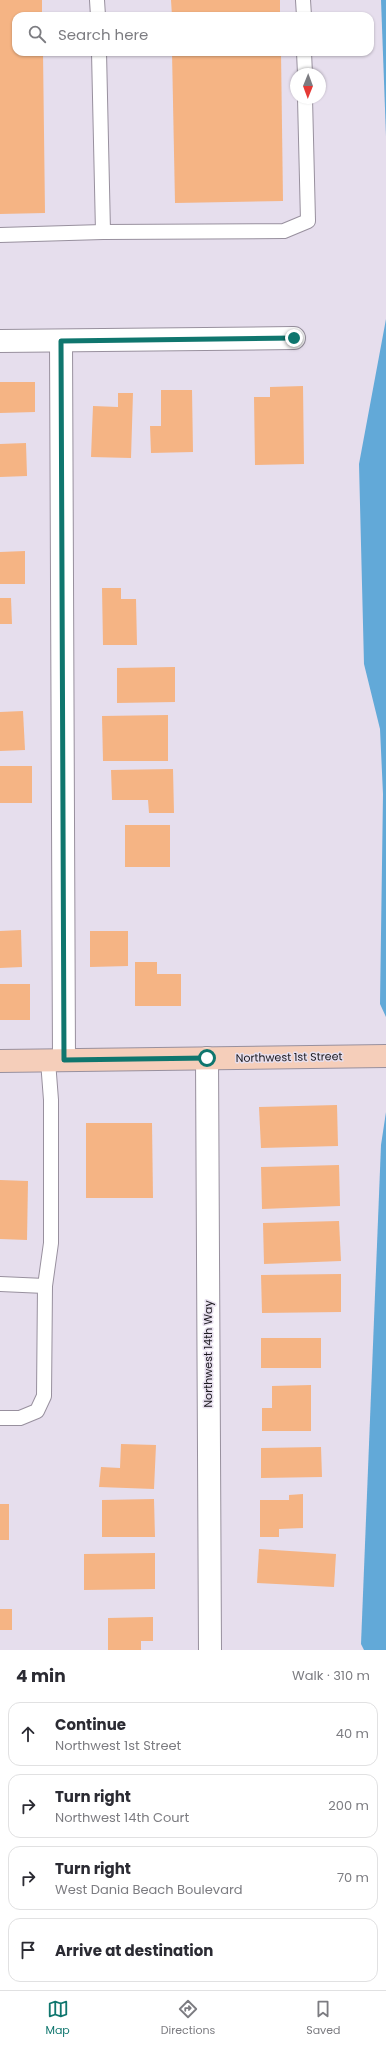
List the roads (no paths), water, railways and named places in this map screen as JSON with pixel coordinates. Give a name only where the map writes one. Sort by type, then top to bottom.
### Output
[{"type":"street","points":[[0,342],[294,338]]},
{"type":"street","points":[[56,1061],[61,341]]},
{"type":"street","name":"Northwest 1st Street","points":[[0,1061],[384,1056]]},
{"type":"street","name":"Northwest 14th Way","points":[[207,1058],[210,1650]]},
{"type":"lane","points":[[97,0],[98,12]]},
{"type":"lane","points":[[304,0],[304,12]]},
{"type":"lane","points":[[99,56],[103,232]]},
{"type":"lane","points":[[304,56],[305,68]]},
{"type":"lane","points":[[0,235],[103,232],[284,231],[308,221],[305,104]]},
{"type":"lane","points":[[0,1418],[20,1418],[37,1411],[44,1396],[45,1286],[51,1243],[51,1100],[56,1061]]},
{"type":"lane","points":[[0,1284],[45,1286]]},
{"type":"water","points":[[381,0],[386,0],[386,136]]},
{"type":"water","points":[[386,319],[386,1017],[380,1004],[383,794],[380,729],[364,664],[359,464]]},
{"type":"water","points":[[386,1112],[386,1650],[364,1650],[361,1644],[381,1145]]}]
